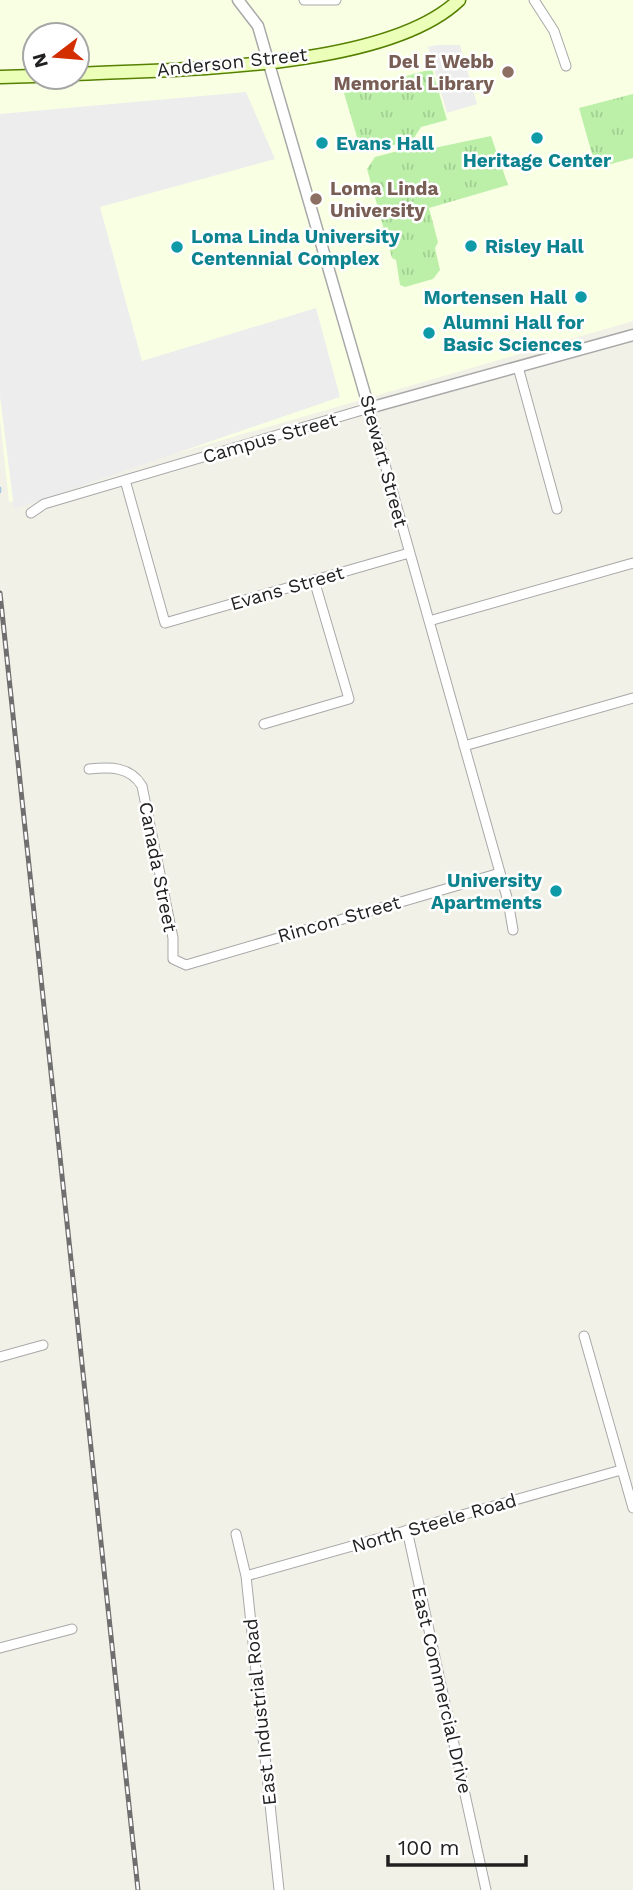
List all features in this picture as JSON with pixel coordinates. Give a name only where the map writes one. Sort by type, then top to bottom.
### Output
[{"type":"main road","name":"Anderson Street","points":[[91,73],[268,63],[405,34],[435,20],[459,0]]},
{"type":"main road","points":[[0,77],[21,76]]},
{"type":"street","name":"Stewart Street","points":[[238,0],[258,26],[369,408],[500,873],[513,930]]},
{"type":"street","points":[[304,0],[336,0]]},
{"type":"street","points":[[534,0],[554,31],[566,66]]},
{"type":"street","name":"Campus Street","points":[[31,513],[44,504],[125,480],[369,408],[633,335]]},
{"type":"street","points":[[518,367],[557,509]]},
{"type":"street","name":"Evans Street","points":[[125,480],[165,623],[409,553]]},
{"type":"street","points":[[429,621],[633,563]]},
{"type":"street","points":[[264,724],[349,699],[314,580]]},
{"type":"street","points":[[464,746],[633,698]]},
{"type":"street","name":"Canada Street","points":[[89,769],[123,770],[137,778],[142,786],[173,938],[173,958],[178,964]]},
{"type":"street","name":"Rincon Street","points":[[178,964],[186,965],[500,873]]},
{"type":"street","points":[[584,1336],[633,1508]]},
{"type":"street","points":[[0,1357],[43,1345]]},
{"type":"street","name":"North Steele Road","points":[[246,1576],[621,1470]]},
{"type":"street","name":"East Commercial Drive","points":[[407,1531],[486,1890]]},
{"type":"street","name":"East Industrial Road","points":[[236,1534],[246,1576],[279,1890]]},
{"type":"street","points":[[0,1648],[72,1629]]},
{"type":"shaded area","name":"Loma Linda University","points":[[0,0],[633,0],[633,321],[9,502],[0,419]]},
{"type":"shaded area","points":[[460,45],[477,104],[447,113],[428,47]]},
{"type":"shaded area","points":[[246,92],[275,159],[100,207],[142,361],[316,308],[340,397],[14,509],[0,396],[0,114]]},
{"type":"green space","points":[[432,69],[447,120],[421,127],[414,138],[386,147],[371,149],[359,144],[344,93]]},
{"type":"green space","points":[[633,94],[633,158],[596,168],[579,108]]},
{"type":"green space","points":[[491,136],[508,185],[429,208],[438,242],[435,248],[440,270],[433,279],[405,287],[400,285],[396,260],[392,258],[367,169],[375,157],[417,146],[429,149]]},
{"type":"railway","points":[[0,593],[138,1890]]},
{"type":"place","name":"Del E Webb Memorial Library","points":[[508,72]]},
{"type":"place","name":"Heritage Center","points":[[537,138]]},
{"type":"place","name":"Evans Hall","points":[[322,143]]},
{"type":"place","name":"Loma Linda University","points":[[316,199]]},
{"type":"place","name":"Risley Hall","points":[[471,246]]},
{"type":"place","name":"Loma Linda University Centennial Complex","points":[[177,247]]},
{"type":"place","name":"Mortensen Hall","points":[[581,297]]},
{"type":"place","name":"Alumni Hall for Basic Sciences","points":[[429,333]]},
{"type":"place","name":"University Apartments","points":[[556,891]]}]
